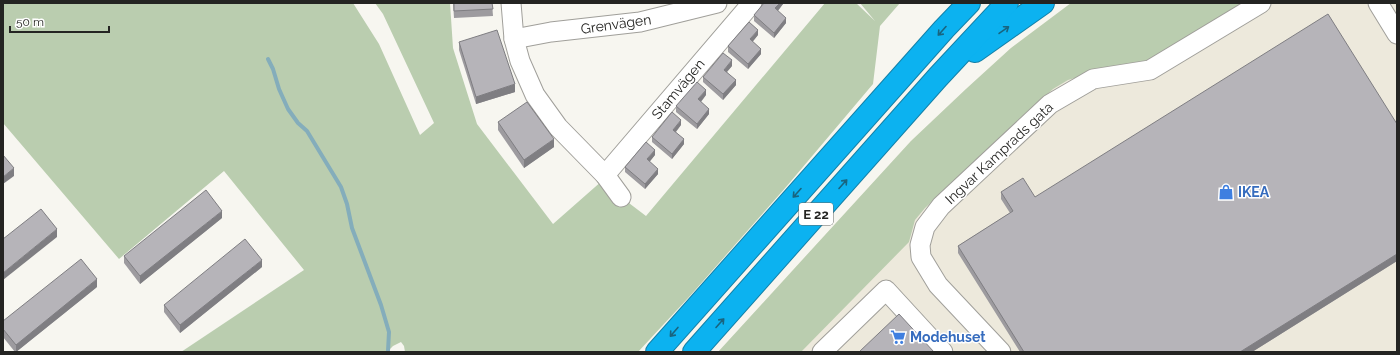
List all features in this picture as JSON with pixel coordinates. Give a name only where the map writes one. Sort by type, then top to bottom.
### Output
[{"type":"highway","name":"E 22","points":[[657,352],[944,29],[969,3]]},
{"type":"highway","name":"E 22","points":[[694,352],[938,77],[1007,3]]},
{"type":"highway","points":[[938,77],[1043,3]]},
{"type":"street","points":[[511,3],[514,39],[520,61],[535,95],[558,127],[605,175],[621,197]]},
{"type":"street","name":"Grenvägen","points":[[514,39],[551,32],[640,22],[717,3]]},
{"type":"street","name":"Stamvägen","points":[[605,175],[752,3]]},
{"type":"street","name":"Ingvar Kamprads gata","points":[[1001,352],[938,284],[921,258],[920,245],[925,227],[941,206],[1050,104],[1094,79],[1150,70],[1261,3]]},
{"type":"street","points":[[1378,3],[1397,34]]},
{"type":"street","points":[[822,352],[886,290],[943,352]]},
{"type":"shaded area","points":[[1071,3],[1397,3],[1397,352],[718,352],[911,141],[1011,48]]},
{"type":"green space","points":[[3,3],[353,3],[379,44],[420,135],[434,123],[383,14],[375,3],[450,3],[453,48],[477,124],[553,224],[603,180],[621,197],[646,216],[825,3],[856,3],[875,21],[860,3],[900,3],[880,26],[873,84],[786,187],[689,297],[638,352],[405,352],[404,346],[401,342],[393,346],[387,352],[181,352],[304,270],[224,171],[119,259],[3,123]]},
{"type":"green space","points":[[1071,3],[1245,3],[1152,60],[1085,75],[1068,80],[1053,89],[925,208],[915,220],[909,242],[801,352],[718,352],[911,141],[1011,48]]},
{"type":"building","points":[[454,3],[492,3],[493,9],[454,11]]},
{"type":"building","points":[[764,3],[780,3],[775,8],[786,18],[774,33],[754,15]]},
{"type":"building","name":"IKEA","points":[[1328,14],[1397,124],[1397,254],[1240,352],[1024,352],[958,246],[1013,211],[1001,192],[1023,178],[1035,197]]},
{"type":"building","points":[[749,22],[758,30],[750,39],[761,49],[748,64],[728,46]]},
{"type":"building","points":[[497,30],[515,84],[476,97],[459,42]]},
{"type":"building","points":[[723,53],[732,60],[724,70],[736,80],[723,94],[703,77]]},
{"type":"building","points":[[697,82],[706,90],[698,99],[709,109],[697,124],[676,106]]},
{"type":"building","points":[[527,102],[554,139],[524,160],[498,122]]},
{"type":"building","points":[[672,112],[681,120],[673,130],[684,139],[672,154],[652,137]]},
{"type":"building","points":[[646,142],[655,150],[647,159],[658,169],[645,184],[625,167]]},
{"type":"building","points":[[3,155],[14,168],[3,177]]},
{"type":"building","points":[[206,190],[222,211],[140,276],[124,256]]},
{"type":"building","points":[[41,209],[57,229],[3,273],[3,239]]},
{"type":"building","points":[[245,239],[262,260],[180,325],[164,305]]},
{"type":"building","points":[[81,259],[97,279],[16,345],[3,329],[3,321]]},
{"type":"building","name":"Modehuset","points":[[899,314],[934,352],[859,352]]},
{"type":"waterway","points":[[268,59],[288,109],[298,123],[307,131],[341,187],[347,204],[352,228],[381,305],[389,332],[388,351]]},
{"type":"place","name":"IKEA","points":[[1226,192]]},
{"type":"place","name":"Modehuset","points":[[898,337]]}]
